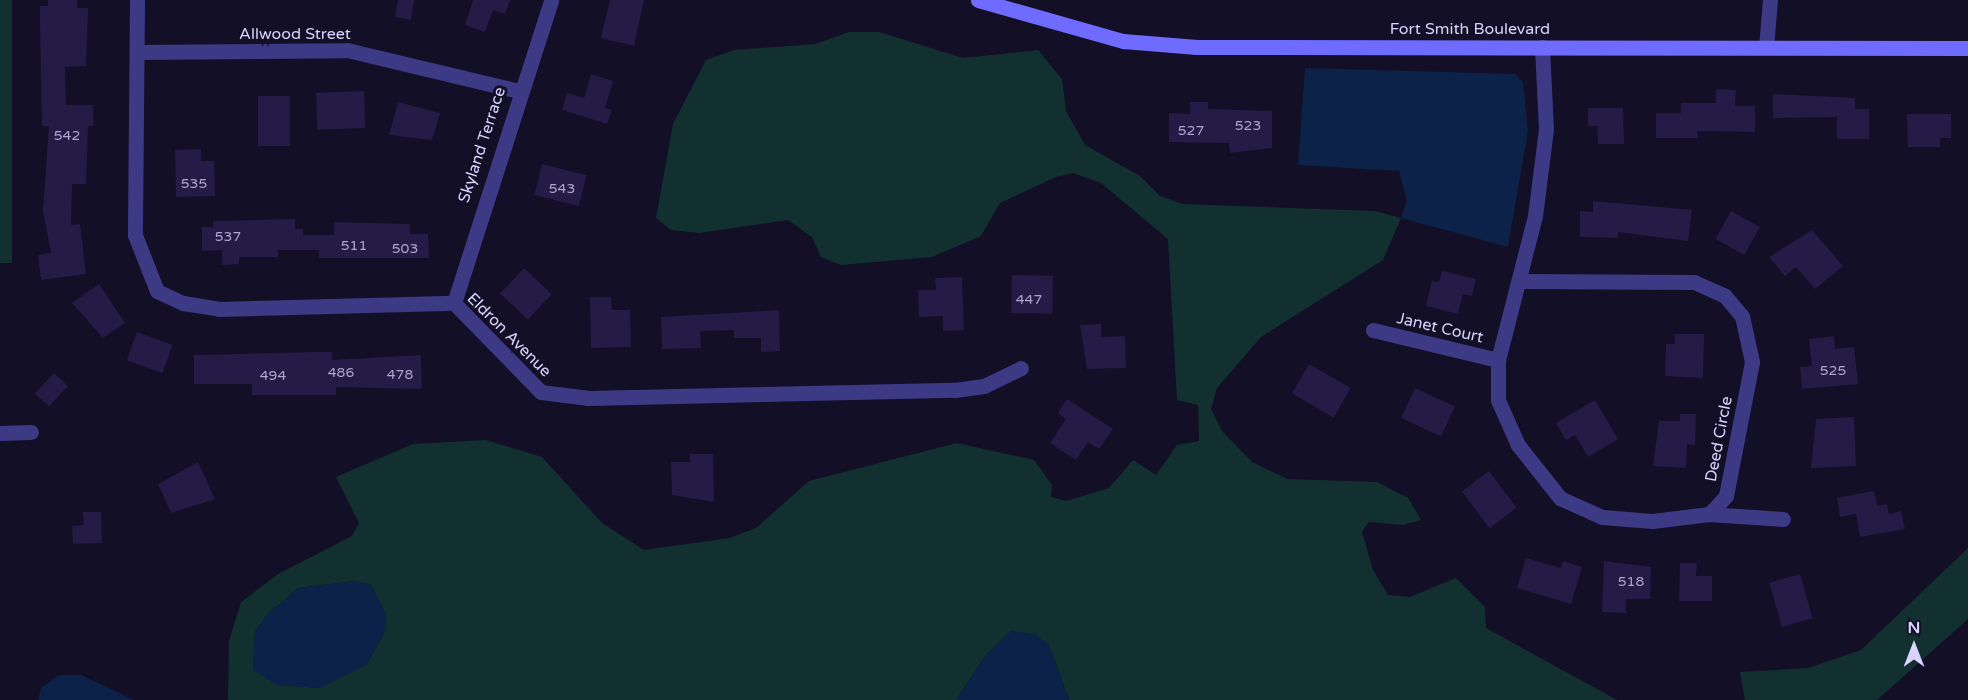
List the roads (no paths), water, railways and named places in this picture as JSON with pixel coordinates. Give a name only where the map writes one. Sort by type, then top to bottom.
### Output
[{"type":"street","name":"Eldron Avenue","points":[[137,0],[135,235],[157,291],[183,303],[219,309],[454,303],[541,392],[589,398],[955,390],[984,386],[1021,368]]},
{"type":"street","name":"Skyland Terrace","points":[[454,303],[519,91],[551,0]]},
{"type":"street","name":"Fort Smith Boulevard","points":[[978,0],[1123,41],[1197,48],[1968,48]]},
{"type":"street","points":[[1766,48],[1770,0]]},
{"type":"street","points":[[1542,47],[1546,129],[1521,281],[1498,360],[1498,400],[1518,445],[1560,498],[1602,517],[1652,521],[1709,514],[1782,519]]},
{"type":"street","name":"Allwood Street","points":[[137,52],[347,50],[519,91]]},
{"type":"street","name":"Deed Circle","points":[[1521,281],[1694,282],[1725,296],[1742,316],[1752,362],[1726,496],[1709,514]]},
{"type":"street","name":"Janet Court","points":[[1373,330],[1498,360]]},
{"type":"street","points":[[0,433],[31,432]]},
{"type":"water","points":[[1305,68],[1515,74],[1523,82],[1528,131],[1508,247],[1401,218],[1407,201],[1399,171],[1298,165]]},
{"type":"water","points":[[355,581],[371,585],[386,614],[385,631],[367,664],[319,688],[277,685],[253,670],[255,632],[267,615],[298,588]]},
{"type":"water","points":[[1011,631],[1036,634],[1049,645],[1069,700],[956,700],[986,655]]},
{"type":"water","points":[[59,675],[81,675],[134,700],[38,700],[41,688]]}]
